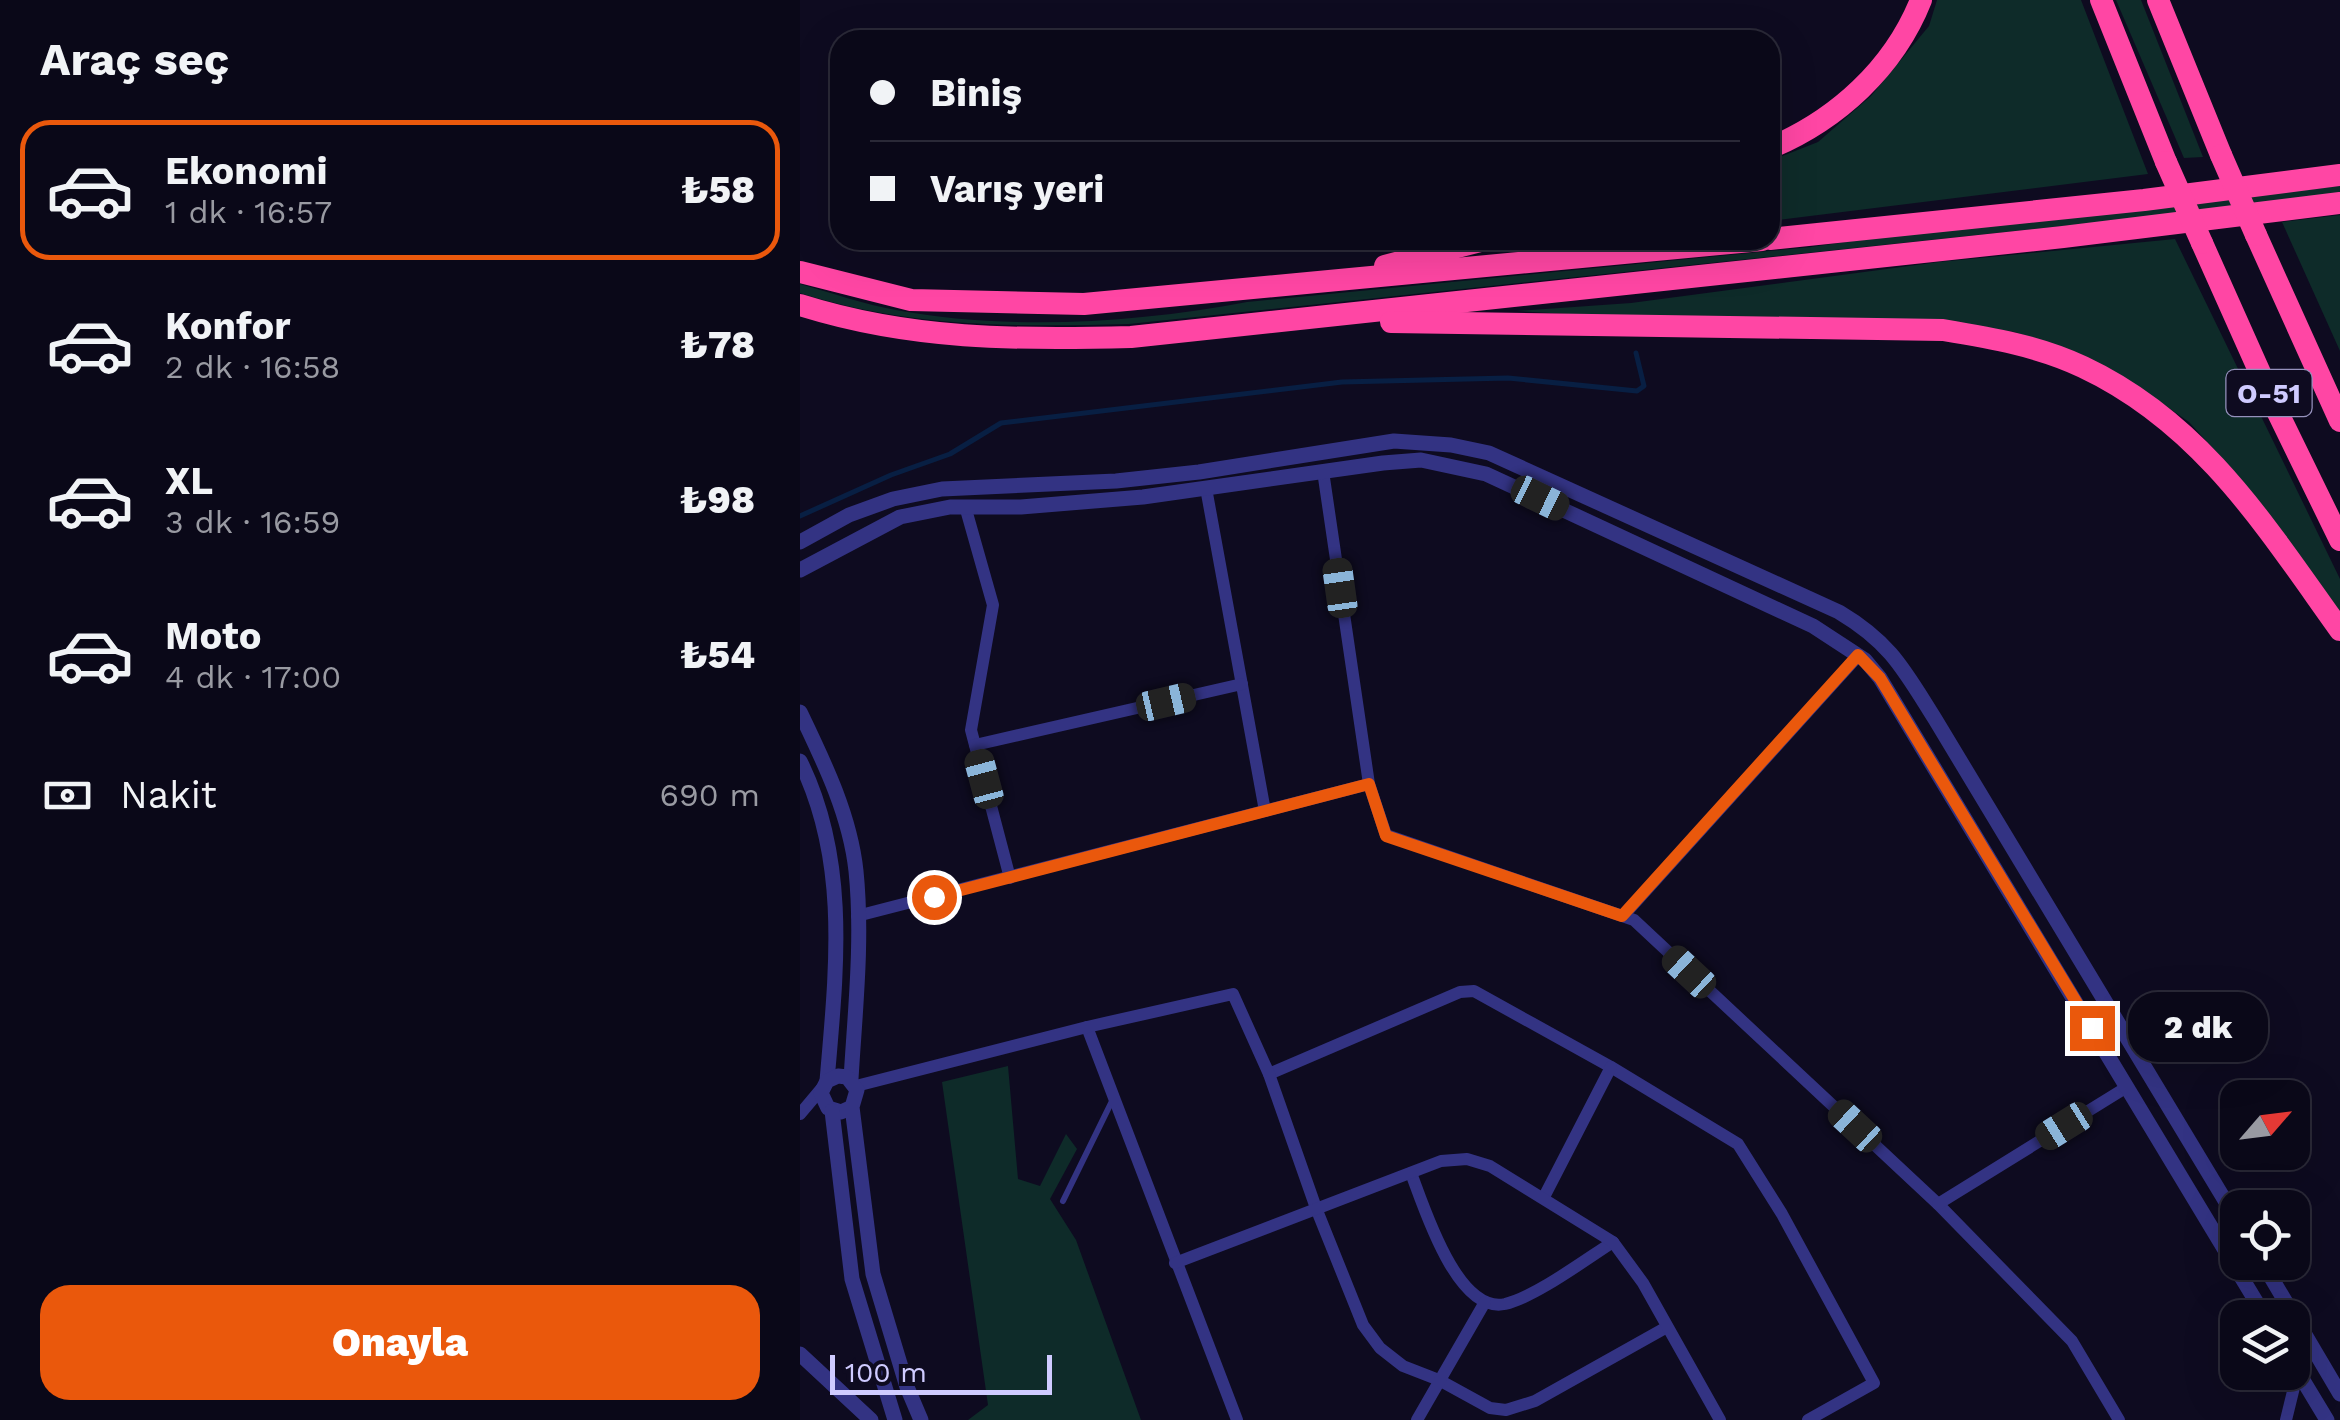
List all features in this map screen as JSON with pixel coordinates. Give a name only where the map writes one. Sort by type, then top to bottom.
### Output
[{"type":"highway","points":[[1780,143],[1826,118],[1860,90],[1892,53],[1922,0]]},
{"type":"highway","name":"O-51","points":[[2102,0],[2166,162],[2278,413],[2340,540]]},
{"type":"highway","name":"O-51","points":[[2158,0],[2256,235],[2340,421]]},
{"type":"highway","points":[[1780,238],[2340,175]]},
{"type":"highway","points":[[800,305],[901,330],[1006,340],[1131,338],[2340,204]]},
{"type":"highway","points":[[1264,288],[1382,267],[1446,250]]},
{"type":"highway","points":[[800,272],[911,300],[1084,304],[1658,250]]},
{"type":"highway","points":[[1298,320],[1944,330],[2009,341],[2081,366],[2132,394],[2185,434],[2238,488],[2340,630]]},
{"type":"street","points":[[800,542],[849,515],[892,499],[942,488],[1116,481],[1394,441],[1451,445],[1489,453],[1839,612],[1871,631],[1893,654],[1936,719],[2220,1192]]},
{"type":"street","points":[[800,570],[900,517],[964,506],[1021,507],[1206,488],[1422,460],[1486,474],[1813,626],[1858,655],[1880,678],[2255,1300]]},
{"type":"street","points":[[1323,471],[1369,784],[1386,836],[1634,920],[1938,1204],[2072,1341],[2119,1420]]},
{"type":"street","points":[[1206,488],[1266,812]]},
{"type":"street","points":[[964,506],[993,605],[971,730],[1010,878]]},
{"type":"street","points":[[1622,916],[1858,655]]},
{"type":"street","points":[[975,746],[1242,684]]},
{"type":"street","points":[[800,712],[832,778],[856,868],[859,949],[853,1083],[857,1099],[845,1112],[830,1110],[800,1118]]},
{"type":"street","points":[[800,761],[810,782],[832,864],[838,944],[822,1097],[830,1110],[852,1280],[895,1420]]},
{"type":"street","points":[[858,916],[1369,784]]},
{"type":"street","points":[[1269,1074],[1460,992],[1474,992],[1611,1067],[1738,1144],[1782,1214],[1874,1383],[1808,1420]]},
{"type":"street","points":[[800,1118],[824,1085],[838,1076],[853,1083],[1233,994],[1269,1074],[1362,1325],[1380,1348],[1403,1366],[1439,1380],[1490,1408],[1506,1410],[1534,1401],[1667,1326]]},
{"type":"street","points":[[1087,1027],[1237,1420]]},
{"type":"street","points":[[1544,1198],[1611,1067]]},
{"type":"street","points":[[1938,1204],[2127,1087]]},
{"type":"street","points":[[852,1107],[873,1274],[920,1420]]},
{"type":"street","points":[[1175,1263],[1441,1161],[1467,1160],[1490,1166],[1613,1242],[1643,1283],[1720,1420]]},
{"type":"street","points":[[1411,1173],[1433,1230],[1457,1276],[1486,1302],[1500,1305],[1520,1299],[1613,1242]]},
{"type":"street","points":[[2273,1280],[2339,1389]]},
{"type":"street","points":[[1417,1420],[1486,1302]]},
{"type":"street","points":[[800,1354],[872,1420]]},
{"type":"street","points":[[2286,1420],[2291,1390]]},
{"type":"street","points":[[2309,1390],[2327,1420]]},
{"type":"lane","points":[[1063,1200],[1114,1098]]},
{"type":"green space","points":[[1937,0],[2081,0],[2148,174],[1780,220],[1780,157],[1818,142],[1871,96],[1929,26]]},
{"type":"green space","points":[[2116,0],[2141,0],[2203,157],[2184,158]]},
{"type":"green space","points":[[2340,186],[2340,197],[1129,324],[963,323],[882,313],[800,293],[800,284],[896,310],[982,321],[1116,319],[1247,302],[1811,247]]},
{"type":"green space","points":[[2340,215],[2340,351],[2282,222]]},
{"type":"green space","points":[[2175,239],[2340,579],[2340,614],[2241,479],[2189,422],[2130,381],[2085,357],[2015,332],[1929,320],[1638,318],[1516,311],[1631,303],[1939,262]]},
{"type":"green space","points":[[1008,1066],[1018,1179],[1040,1186],[1066,1134],[1077,1149],[1050,1199],[1076,1240],[1141,1420],[968,1420],[988,1405],[942,1082]]},
{"type":"waterway","points":[[800,516],[891,475],[950,454],[1001,423],[1342,382],[1508,378],[1637,391],[1644,386],[1636,353]]},
{"type":"route","points":[[934,897],[1369,784],[1386,836],[1622,916],[1858,655],[1880,678],[2092,1028]]}]
